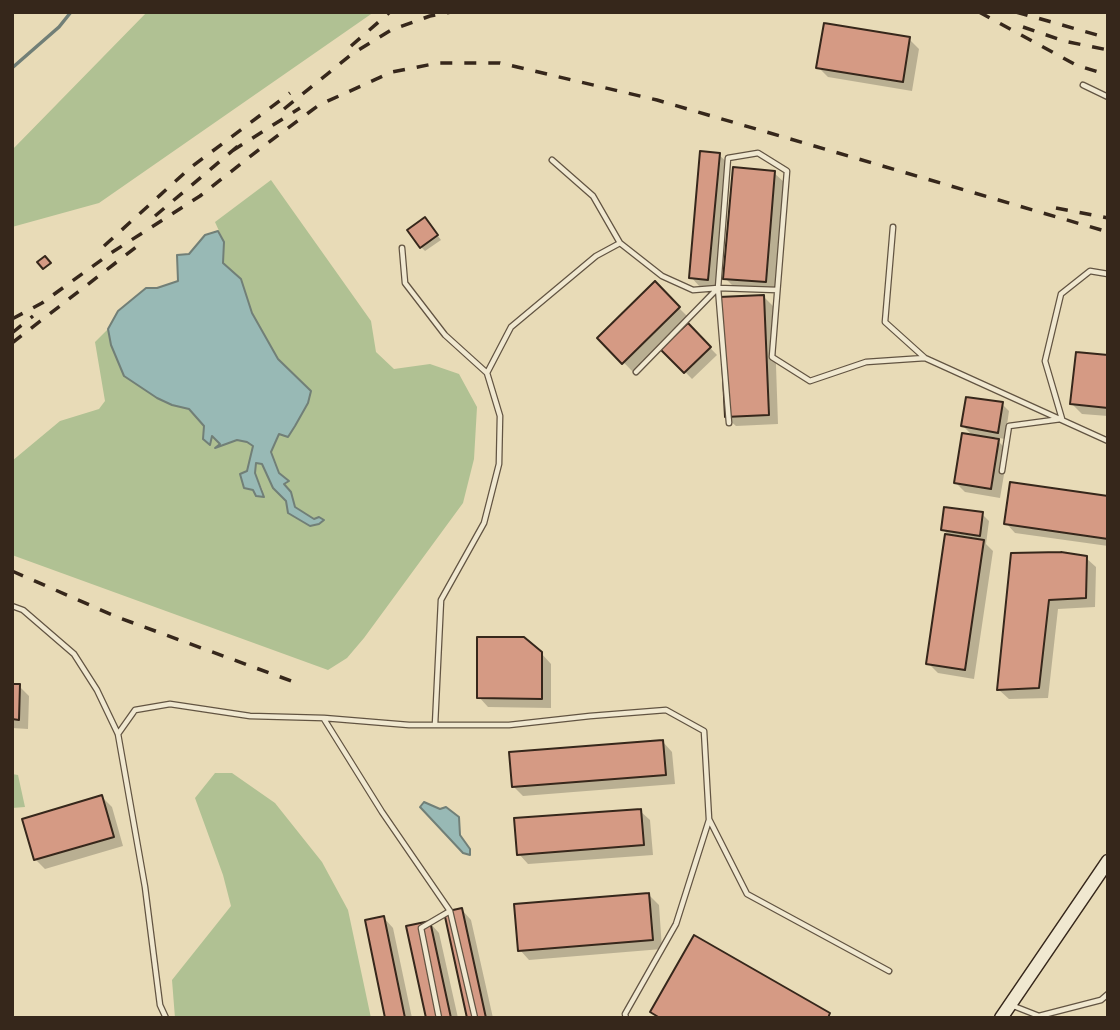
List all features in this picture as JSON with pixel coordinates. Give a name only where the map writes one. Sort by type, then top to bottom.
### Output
[{"type":"street","points":[[1001,1018],[1108,862]]},
{"type":"lane","points":[[1083,85],[1108,97]]},
{"type":"lane","points":[[729,423],[718,288],[728,158],[758,153],[787,172],[772,357],[810,381],[866,362],[925,358]]},
{"type":"lane","points":[[552,160],[593,196],[620,243],[662,276],[693,290],[777,290]]},
{"type":"lane","points":[[893,227],[885,322],[925,358],[1108,441]]},
{"type":"lane","points":[[486,373],[511,327],[596,256],[620,243]]},
{"type":"lane","points":[[402,248],[405,283],[445,335],[486,373],[500,416],[499,464],[484,523],[441,600],[435,725]]},
{"type":"lane","points":[[1062,419],[1045,361],[1061,294],[1090,271],[1108,275]]},
{"type":"lane","points":[[636,372],[718,288]]},
{"type":"lane","points":[[1002,471],[1009,426],[1062,419]]},
{"type":"lane","points":[[12,606],[23,610],[74,654],[97,690],[118,734],[145,887],[160,1005],[166,1018]]},
{"type":"lane","points":[[118,734],[135,710],[170,704],[250,716],[435,725],[509,725],[666,710],[704,731],[709,819],[677,923],[625,1014],[626,1018]]},
{"type":"lane","points":[[324,718],[382,812],[450,911],[475,1018]]},
{"type":"lane","points":[[709,819],[747,894],[889,971]]},
{"type":"lane","points":[[439,1018],[421,928],[450,911]]},
{"type":"lane","points":[[1010,1004],[1039,1016],[1101,1000],[1108,993]]},
{"type":"green space","points":[[147,12],[374,12],[99,203],[12,227],[12,150]]},
{"type":"green space","points":[[271,180],[371,321],[376,352],[394,369],[430,364],[459,374],[477,407],[474,459],[463,503],[364,638],[347,658],[328,670],[12,555],[12,461],[60,421],[99,409],[105,401],[95,342],[108,329],[124,376],[157,398],[189,409],[204,426],[210,444],[211,435],[219,446],[237,440],[248,442],[253,446],[247,471],[263,491],[255,473],[256,463],[266,468],[273,488],[286,501],[288,513],[298,518],[314,519],[295,507],[291,492],[284,484],[289,481],[279,473],[271,452],[279,434],[288,437],[308,403],[311,391],[278,359],[252,313],[241,279],[223,263],[224,242],[215,222]]},
{"type":"green space","points":[[215,773],[232,773],[275,803],[322,862],[348,910],[371,1018],[175,1018],[172,980],[231,906],[223,875],[195,798]]},
{"type":"green space","points":[[12,774],[18,775],[25,807],[12,808]]},
{"type":"water","points":[[218,231],[224,242],[223,263],[241,279],[252,313],[278,359],[311,391],[308,403],[288,437],[279,434],[271,452],[279,473],[289,481],[284,484],[291,492],[295,507],[314,519],[319,517],[324,520],[319,524],[310,526],[288,513],[286,501],[273,488],[262,464],[256,463],[255,473],[264,497],[256,496],[253,490],[244,488],[240,474],[247,471],[253,446],[237,440],[215,448],[220,444],[212,436],[210,445],[203,439],[204,426],[189,409],[157,398],[124,376],[111,345],[108,329],[118,311],[146,288],[157,288],[178,281],[177,255],[189,254],[205,235]]},
{"type":"water","points":[[424,802],[440,809],[446,807],[459,817],[460,835],[470,849],[470,855],[463,853],[420,807]]},
{"type":"building","points":[[824,23],[910,37],[903,82],[816,68]]},
{"type":"building","points":[[700,151],[720,153],[708,280],[689,278]]},
{"type":"building","points":[[733,167],[775,171],[766,282],[723,279]]},
{"type":"building","points":[[425,217],[438,235],[420,248],[407,230]]},
{"type":"building","points":[[45,256],[51,263],[43,269],[37,262]]},
{"type":"building","points":[[655,281],[680,307],[622,364],[597,338]]},
{"type":"building","points":[[764,295],[769,415],[725,417],[719,297]]},
{"type":"building","points":[[688,323],[711,347],[684,373],[660,349]]},
{"type":"building","points":[[1076,352],[1108,355],[1108,408],[1070,404]]},
{"type":"building","points":[[966,397],[1003,402],[998,433],[961,426]]},
{"type":"building","points":[[962,433],[999,439],[991,489],[954,483]]},
{"type":"building","points":[[1010,482],[1108,496],[1108,539],[1004,524]]},
{"type":"building","points":[[944,507],[983,512],[980,536],[941,530]]},
{"type":"building","points":[[945,534],[984,540],[965,670],[926,664]]},
{"type":"building","points":[[1061,552],[1087,556],[1086,598],[1049,600],[1039,688],[997,690],[1011,553]]},
{"type":"building","points":[[477,637],[524,637],[542,652],[542,699],[477,698]]},
{"type":"building","points":[[12,684],[20,684],[19,720],[12,719]]},
{"type":"building","points":[[663,740],[666,775],[512,787],[509,752]]},
{"type":"building","points":[[102,795],[114,837],[34,860],[22,819]]},
{"type":"building","points":[[641,809],[644,845],[517,855],[514,818]]},
{"type":"building","points":[[649,893],[653,940],[518,951],[514,904]]},
{"type":"building","points":[[462,908],[486,1018],[467,1018],[444,912]]},
{"type":"building","points":[[384,916],[405,1018],[385,1018],[365,920]]},
{"type":"building","points":[[430,921],[451,1018],[426,1018],[406,926]]},
{"type":"building","points":[[694,935],[830,1013],[828,1018],[660,1018],[650,1012]]},
{"type":"waterway","points":[[12,68],[59,27],[71,12]]},
{"type":"railway","points":[[351,46],[390,12]]},
{"type":"railway","points":[[284,109],[352,54],[391,30],[430,16],[451,12]]},
{"type":"railway","points":[[979,12],[1076,65],[1108,75]]},
{"type":"railway","points":[[1016,12],[1108,38]]},
{"type":"railway","points":[[1023,27],[1064,41],[1108,50]]},
{"type":"railway","points":[[12,319],[42,303],[111,253],[200,196],[319,105],[392,72],[438,63],[500,63],[657,100],[1108,232]]},
{"type":"railway","points":[[104,246],[190,168],[290,93]]},
{"type":"railway","points":[[232,151],[300,108]]},
{"type":"railway","points":[[155,216],[238,146]]},
{"type":"railway","points":[[1056,208],[1108,218]]},
{"type":"railway","points":[[12,343],[140,244]]},
{"type":"railway","points":[[12,333],[33,316]]},
{"type":"railway","points":[[12,571],[117,617],[294,682]]}]
